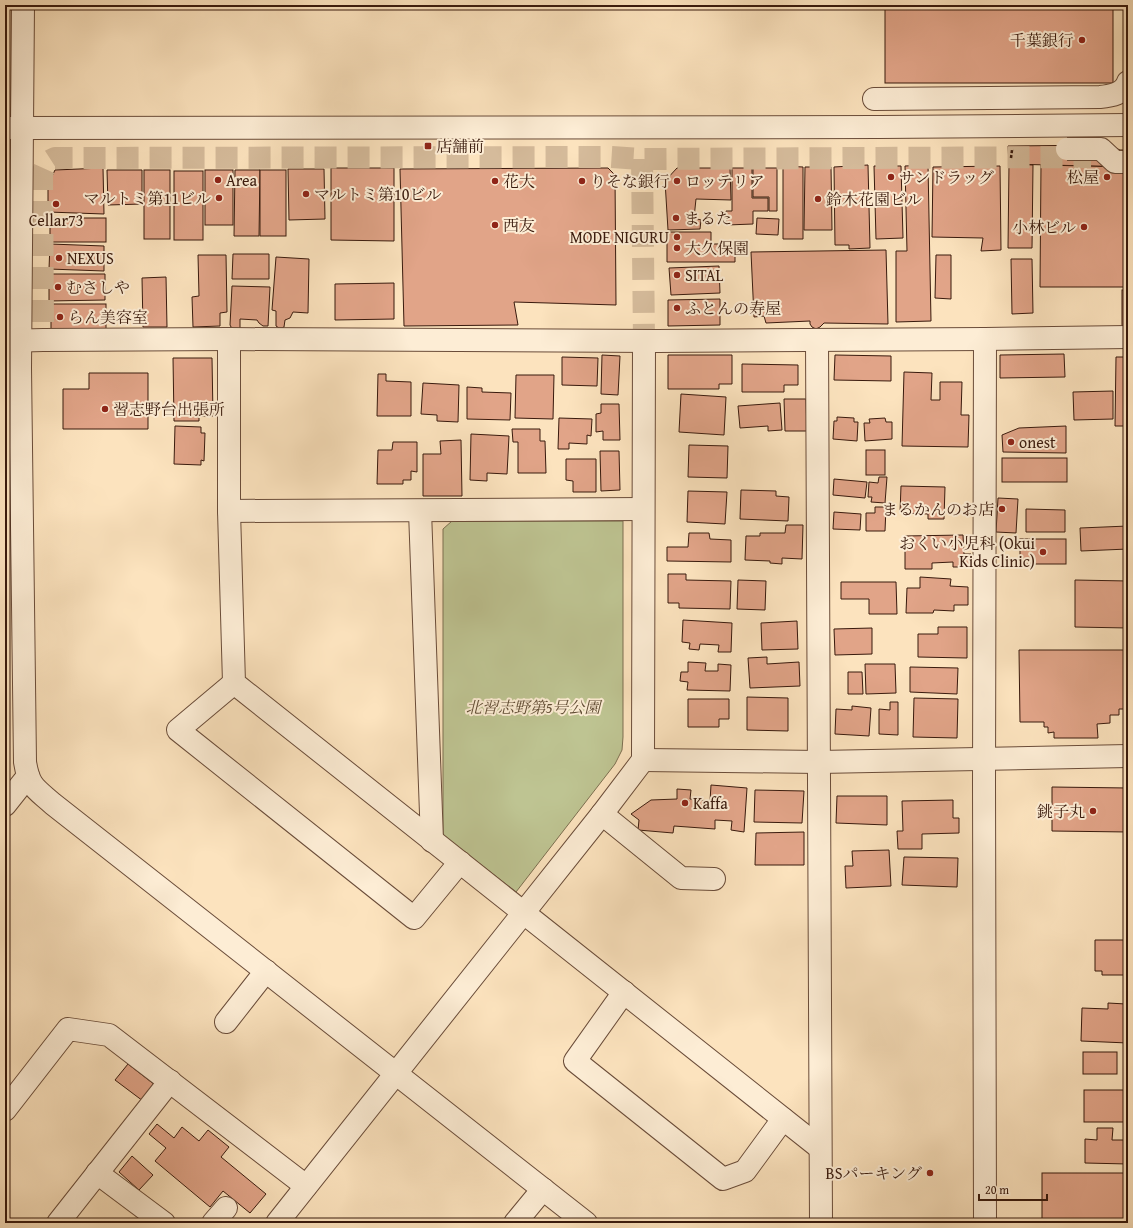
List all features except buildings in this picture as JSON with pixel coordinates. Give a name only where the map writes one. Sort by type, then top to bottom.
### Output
[{"type":"street","points":[[23,5],[14,128],[13,341],[25,762],[28,776],[34,788],[53,804],[586,1223]]},
{"type":"street","points":[[874,99],[1100,97],[1110,96],[1120,92],[1128,82]]},
{"type":"street","points":[[14,128],[848,127],[1128,125]]},
{"type":"street","points":[[1067,150],[1101,149],[1115,162],[1128,162]]},
{"type":"street","points":[[13,341],[229,339],[644,341],[985,340],[1128,337]]},
{"type":"street","points":[[229,339],[229,511],[234,683],[820,1148]]},
{"type":"street","points":[[817,340],[821,1223]]},
{"type":"street","points":[[984,1223],[985,340]]},
{"type":"street","points":[[277,1223],[602,814],[643,760],[644,341]]},
{"type":"street","points":[[229,511],[643,509]]},
{"type":"street","points":[[420,511],[432,841]]},
{"type":"street","points":[[234,683],[178,730],[414,918],[460,862]]},
{"type":"street","points":[[643,760],[819,762],[984,760],[1128,756]]},
{"type":"street","points":[[5,805],[28,776]]},
{"type":"street","points":[[602,814],[681,878],[714,879]]},
{"type":"street","points":[[226,1022],[266,971]]},
{"type":"street","points":[[624,992],[575,1062],[723,1179],[745,1171],[783,1119]]},
{"type":"street","points":[[5,1110],[68,1029],[109,1034],[306,1186]]},
{"type":"street","points":[[58,1223],[170,1081]]},
{"type":"street","points":[[98,1173],[164,1223]]},
{"type":"street","points":[[515,1223],[543,1188]]},
{"type":"path","points":[[1011,158],[1012,150]]},
{"type":"green space","name":"北習志野第5号公園","points":[[452,521],[623,521],[622,750],[615,764],[516,892],[443,835],[443,529]]},
{"type":"tunnel","points":[[43,322],[42,174],[47,164],[55,158],[611,157],[642,159],[1091,157]]},
{"type":"tunnel","points":[[642,159],[644,341]]},
{"type":"place","name":"千葉銀行","points":[[1082,40]]},
{"type":"place","name":"店舗前","points":[[428,146]]},
{"type":"place","name":"サンドラッグ","points":[[891,177]]},
{"type":"place","name":"松屋","points":[[1107,177]]},
{"type":"place","name":"Area","points":[[218,180]]},
{"type":"place","name":"花大","points":[[495,181]]},
{"type":"place","name":"りそな銀行","points":[[582,181]]},
{"type":"place","name":"ロッテリア","points":[[677,181]]},
{"type":"place","name":"マルトミ第10ビル","points":[[306,194]]},
{"type":"place","name":"マルトミ第11ビル","points":[[219,198]]},
{"type":"place","name":"鈴木花園ビル","points":[[818,199]]},
{"type":"place","name":"Cellar73","points":[[56,204]]},
{"type":"place","name":"まるた","points":[[676,218]]},
{"type":"place","name":"西友","points":[[495,225]]},
{"type":"place","name":"小林ビル","points":[[1084,227]]},
{"type":"place","name":"MODE NIGURU","points":[[677,237]]},
{"type":"place","name":"大久保園","points":[[677,248]]},
{"type":"place","name":"NEXUS","points":[[59,258]]},
{"type":"place","name":"SITAL","points":[[677,275]]},
{"type":"place","name":"むさしや","points":[[58,287]]},
{"type":"place","name":"ふとんの寿屋","points":[[677,308]]},
{"type":"place","name":"らん美容室","points":[[60,317]]},
{"type":"place","name":"習志野台出張所","points":[[105,409]]},
{"type":"place","name":"onest","points":[[1011,442]]},
{"type":"place","name":"まるかんのお店","points":[[1002,509]]},
{"type":"place","name":"おくい小児科 (Okui Kids Clinic)","points":[[1043,552]]},
{"type":"place","name":"Kaffa","points":[[685,803]]},
{"type":"place","name":"銚子丸","points":[[1093,811]]},
{"type":"place","name":"BSパーキング","points":[[930,1173]]}]
